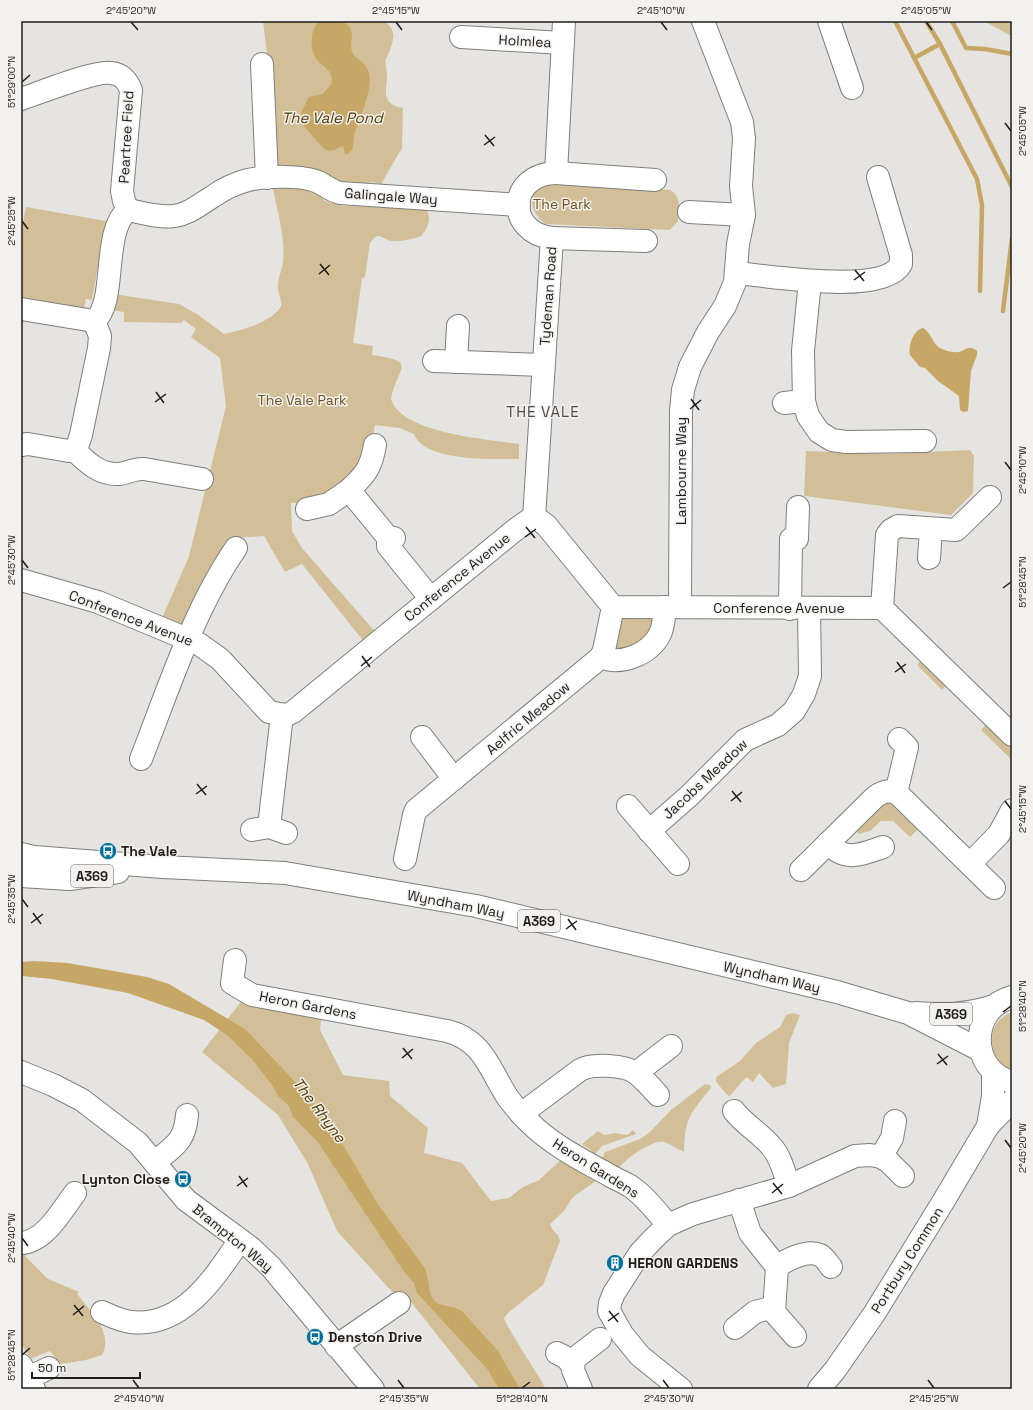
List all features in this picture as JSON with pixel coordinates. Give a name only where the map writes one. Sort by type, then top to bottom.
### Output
[{"type":"street","points":[[556,173],[564,21]]},
{"type":"street","name":"Lambourne Way","points":[[673,607],[683,390],[692,360],[728,300],[737,273],[738,244],[744,215],[742,190],[744,132],[742,117],[703,21]]},
{"type":"street","points":[[829,21],[852,88]]},
{"type":"street","name":"Holmlea","points":[[461,37],[487,48],[563,43]]},
{"type":"street","points":[[262,64],[268,178]]},
{"type":"street","name":"Peartree Field","points":[[21,99],[100,73],[111,72],[125,79],[131,90],[122,191],[128,210]]},
{"type":"street","points":[[519,205],[520,194],[528,182],[539,175],[556,173],[655,180]]},
{"type":"street","points":[[737,273],[810,281],[868,280],[891,274],[899,268],[902,261],[902,255],[879,177]]},
{"type":"street","name":"Galingale Way","points":[[128,210],[164,216],[180,215],[196,209],[214,195],[230,187],[250,180],[268,178],[310,180],[319,182],[328,190],[340,193],[519,205]]},
{"type":"street","name":"Tydeman Road","points":[[519,205],[521,219],[524,225],[540,236],[552,238],[534,518]]},
{"type":"street","points":[[94,322],[100,315],[105,303],[115,232],[123,215],[128,210]]},
{"type":"street","points":[[689,212],[744,215]]},
{"type":"street","points":[[552,238],[646,241]]},
{"type":"street","points":[[810,281],[803,350],[794,402],[808,416],[819,432],[832,440],[846,442],[925,441]]},
{"type":"street","points":[[21,309],[94,322]]},
{"type":"street","points":[[21,445],[28,444],[69,451],[74,450],[78,444],[100,348],[100,333],[94,322]]},
{"type":"street","points":[[456,362],[457,326]]},
{"type":"street","points":[[434,361],[543,365]]},
{"type":"street","points":[[74,450],[92,466],[105,472],[119,474],[144,468],[202,479]]},
{"type":"street","points":[[307,509],[324,506],[349,490],[376,461]]},
{"type":"street","points":[[349,490],[392,539],[388,542],[388,546],[430,599]]},
{"type":"street","points":[[990,497],[958,529],[953,531],[898,526],[888,532],[882,608],[1009,726]]},
{"type":"street","name":"Jacobs Meadow","points":[[649,831],[689,796],[745,740],[778,725],[794,711],[804,694],[810,676],[791,539],[798,539],[798,507]]},
{"type":"street","points":[[534,518],[539,519],[546,525],[613,607],[604,650],[601,657],[613,660],[628,658],[640,654],[647,649],[660,633],[673,607]]},
{"type":"street","name":"Conference Avenue","points":[[21,580],[98,602],[203,646],[220,659],[269,712],[282,715],[291,713],[515,530],[534,518]]},
{"type":"street","points":[[929,558],[931,529]]},
{"type":"street","points":[[141,759],[188,640],[220,572],[236,548]]},
{"type":"street","name":"Conference Avenue","points":[[613,607],[800,609],[882,608]]},
{"type":"street","name":"Aelfric Meadow","points":[[404,859],[415,812],[601,657]]},
{"type":"street","points":[[269,830],[282,715]]},
{"type":"street","points":[[422,737],[454,779]]},
{"type":"street","points":[[896,793],[907,747],[899,739]]},
{"type":"street","points":[[801,870],[878,795],[889,792],[896,793],[994,888]]},
{"type":"street","points":[[628,806],[678,864]]},
{"type":"street","points":[[970,864],[999,834],[1012,810]]},
{"type":"street","points":[[828,844],[838,853],[847,856],[860,854],[883,847]]},
{"type":"street","name":"Wyndham Way","points":[[21,854],[34,857],[163,867],[285,873],[476,906],[837,992],[908,1013],[980,1050]]},
{"type":"street","name":"Wyndham Way","points":[[21,876],[69,879],[163,867]]},
{"type":"street","name":"Heron Gardens","points":[[235,960],[232,983],[252,995],[386,1011],[464,1037],[476,1048],[491,1066],[508,1097],[521,1114],[552,1142],[632,1187],[642,1196],[668,1226]]},
{"type":"street","points":[[1003,1002],[982,1022],[979,1033],[980,1050],[986,1064],[1003,1077]]},
{"type":"street","name":"Wyndham Way","points":[[908,1013],[945,1015],[974,1013],[1003,1002]]},
{"type":"street","points":[[636,1073],[670,1046]]},
{"type":"street","points":[[521,1114],[586,1067],[617,1067],[627,1069],[636,1073],[658,1095]]},
{"type":"street","name":"Brampton Way","points":[[21,1072],[69,1093],[93,1108],[138,1143],[155,1162],[173,1187],[186,1200],[240,1240],[271,1267],[336,1346],[363,1386]]},
{"type":"street","name":"Portbury Common","points":[[988,1126],[993,1096],[1003,1077]]},
{"type":"street","name":"Portbury Common","points":[[819,1389],[835,1370],[874,1314],[988,1126],[1012,1101]]},
{"type":"street","points":[[734,1111],[742,1121],[768,1142],[775,1151],[782,1164],[789,1186]]},
{"type":"street","points":[[881,1157],[892,1138],[895,1121]]},
{"type":"street","points":[[155,1162],[179,1141],[190,1126]]},
{"type":"street","points":[[678,1388],[640,1356],[619,1330],[609,1309],[612,1296],[631,1266],[654,1238],[668,1226],[693,1214],[789,1186],[855,1156],[870,1155],[881,1157],[889,1162],[903,1176]]},
{"type":"street","points":[[21,1243],[31,1241],[42,1234],[76,1194]]},
{"type":"street","points":[[739,1200],[750,1233],[777,1267],[774,1313],[795,1336]]},
{"type":"street","points":[[102,1312],[130,1322],[154,1320],[166,1316],[185,1306],[201,1293],[218,1272],[240,1240]]},
{"type":"street","points":[[777,1267],[791,1259],[816,1254],[822,1257],[831,1267]]},
{"type":"street","points":[[336,1346],[399,1302]]},
{"type":"street","points":[[735,1328],[755,1312],[774,1307]]},
{"type":"street","points":[[581,1389],[565,1359],[575,1358],[600,1339]]},
{"type":"street","points":[[28,1377],[49,1368]]},
{"type":"green space","points":[[263,21],[384,21],[391,27],[393,36],[390,50],[386,59],[386,96],[391,103],[403,108],[402,148],[381,184],[372,182],[359,184],[356,190],[299,174],[299,166],[275,166],[272,96]]},
{"type":"green space","points":[[984,21],[1012,21],[1012,36],[1009,35]]},
{"type":"green space","name":"The Park","points":[[554,182],[670,190],[678,199],[678,221],[670,230],[546,224],[534,211],[532,200],[536,190],[541,186]]},
{"type":"green space","name":"The Vale Park","points":[[272,183],[317,191],[325,201],[343,206],[425,207],[429,222],[426,230],[421,236],[395,241],[378,236],[370,243],[365,277],[362,278],[353,343],[373,346],[372,355],[396,360],[401,363],[402,367],[391,399],[398,411],[411,420],[448,433],[519,444],[519,459],[461,457],[431,450],[420,443],[414,434],[400,428],[375,425],[368,462],[315,503],[291,503],[292,531],[302,548],[377,634],[365,643],[302,564],[285,572],[264,536],[232,538],[185,626],[163,616],[189,556],[226,406],[220,358],[191,337],[196,329],[184,320],[181,323],[124,322],[124,312],[111,310],[113,294],[179,304],[197,314],[224,334],[246,328],[268,319],[281,307],[278,286],[284,252],[282,233]]},
{"type":"green space","points":[[26,207],[106,221],[92,300],[86,299],[84,309],[21,298],[21,232]]},
{"type":"green space","points":[[970,450],[974,456],[973,493],[951,515],[804,496],[806,451],[882,454]]},
{"type":"green space","points":[[655,614],[655,625],[641,643],[611,654],[620,616]]},
{"type":"green space","points":[[924,658],[949,682],[942,690],[917,665]]},
{"type":"green space","points":[[988,722],[1012,741],[1012,760],[981,730]]},
{"type":"green space","points":[[889,799],[922,825],[910,837],[893,821],[881,821],[870,831],[859,834],[854,829]]},
{"type":"green space","points":[[244,998],[322,1013],[320,1030],[343,1075],[389,1081],[390,1096],[428,1128],[424,1153],[462,1163],[491,1201],[509,1198],[523,1187],[539,1180],[564,1157],[592,1173],[596,1181],[573,1197],[564,1211],[550,1224],[560,1241],[543,1285],[509,1312],[504,1318],[546,1389],[480,1389],[411,1302],[404,1305],[337,1231],[308,1164],[278,1115],[202,1052]]},
{"type":"green space","points":[[1012,1012],[1012,1071],[1003,1065],[997,1058],[993,1050],[992,1041],[993,1032],[997,1024],[1003,1017]]},
{"type":"green space","points":[[793,1013],[800,1015],[789,1043],[786,1084],[773,1088],[759,1073],[753,1082],[746,1077],[729,1097],[716,1082],[716,1077],[740,1061],[756,1043],[780,1027],[786,1015]]},
{"type":"green space","points":[[705,1084],[710,1085],[711,1088],[693,1110],[687,1123],[684,1152],[667,1143],[659,1142],[640,1150],[619,1168],[601,1160],[605,1152],[640,1139],[650,1132],[671,1110]]},
{"type":"green space","points":[[633,1130],[636,1134],[602,1146],[593,1156],[591,1150],[582,1144],[598,1131],[604,1135],[615,1133],[627,1135]]},
{"type":"green space","points":[[21,1248],[30,1250],[25,1256],[48,1279],[79,1292],[77,1294],[94,1315],[103,1330],[105,1346],[102,1355],[86,1360],[61,1364],[50,1351],[32,1358],[28,1355],[21,1343]]},
{"type":"shaded area","name":"The Vale Pond","points":[[319,21],[334,21],[348,25],[352,34],[352,52],[367,67],[370,77],[366,101],[354,135],[353,147],[348,154],[345,154],[343,146],[331,151],[324,149],[303,125],[301,112],[309,97],[323,94],[332,83],[330,72],[314,56],[312,34]]},
{"type":"shaded area","points":[[923,328],[936,345],[942,349],[960,352],[971,348],[977,351],[971,371],[968,411],[963,412],[960,410],[959,396],[938,381],[925,368],[920,367],[910,355],[912,339],[919,329]]},
{"type":"shaded area","points":[[34,961],[68,963],[147,977],[169,984],[245,1029],[299,1086],[338,1136],[377,1203],[424,1267],[430,1292],[434,1300],[437,1303],[462,1311],[498,1351],[520,1389],[499,1389],[488,1370],[417,1293],[414,1283],[405,1273],[317,1141],[293,1117],[289,1106],[278,1096],[272,1085],[252,1059],[227,1035],[204,1020],[128,993],[52,979],[21,976],[21,962]]},
{"type":"waterway","points":[[895,21],[977,179],[982,205],[980,291]]},
{"type":"waterway","points":[[926,21],[940,44],[1012,187]]},
{"type":"waterway","points":[[952,21],[966,48],[985,49],[1012,54]]},
{"type":"waterway","points":[[914,58],[940,44]]},
{"type":"waterway","points":[[1003,311],[1012,238]]},
{"type":"place","name":"The Vale","points":[[108,851]]},
{"type":"place","name":"Lynton Close","points":[[183,1179]]},
{"type":"place","name":"HERON GARDENS","points":[[615,1263]]},
{"type":"place","name":"Denston Drive","points":[[315,1337]]},
{"type":"district","name":"THE VALE","points":[[543,412]]},
{"type":"water label","name":"The Rhyne","points":[[319,1110]]}]
